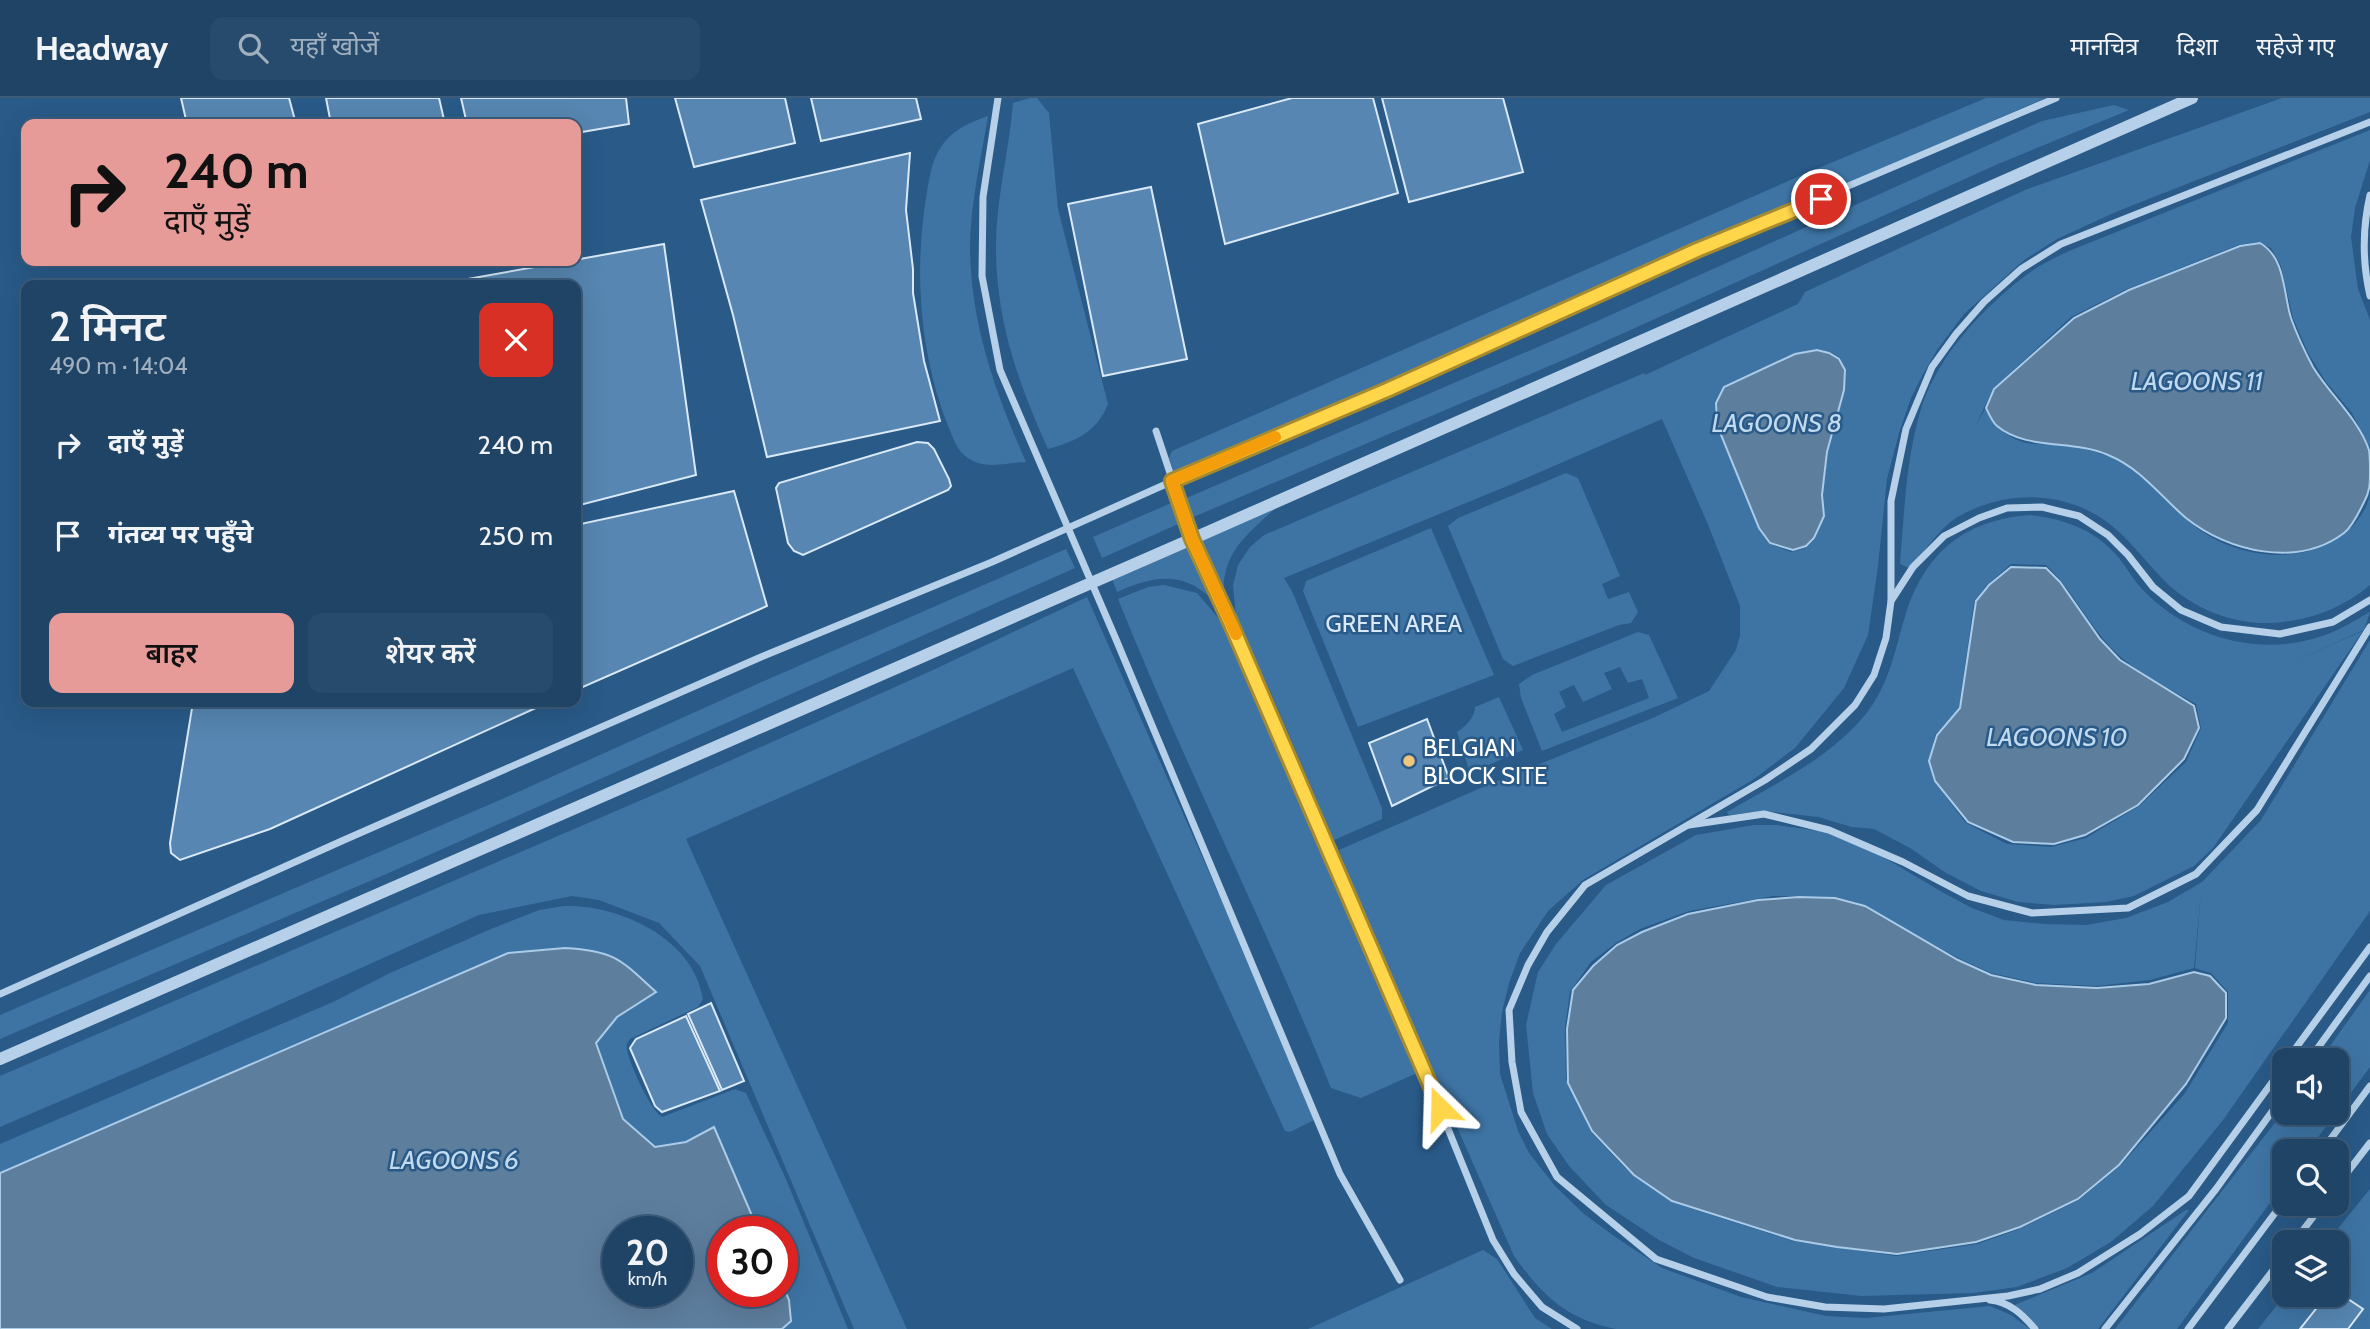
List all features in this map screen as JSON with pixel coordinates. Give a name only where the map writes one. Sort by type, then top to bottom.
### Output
[{"type":"street","points":[[998,98],[982,197],[982,276],[1000,370],[1340,1174],[1400,1280]]},
{"type":"street","points":[[0,994],[761,657],[992,562],[1172,481],[1387,390],[1697,250],[2056,98]]},
{"type":"street","points":[[0,1059],[1192,539],[2192,98]]},
{"type":"street","points":[[2272,1082],[2189,1196],[2166,1211],[2140,1234],[2078,1273],[2040,1289],[1969,1300],[1884,1309],[1825,1307],[1767,1297],[1656,1259],[1557,1177],[1521,1112],[1512,1062],[1509,1010],[1528,965],[1548,932],[1585,885],[1765,780],[1811,749],[1855,705],[1874,675],[1886,638],[1891,601],[1891,501],[1906,429],[1932,367],[1984,302],[2021,269],[2061,244],[2370,122]]},
{"type":"street","points":[[2370,195],[2362,252],[2370,296]]},
{"type":"street","points":[[1156,431],[1192,539],[1421,1062],[1493,1240],[1514,1274],[1542,1307],[1577,1329]]},
{"type":"street","points":[[1891,601],[1913,567],[1944,536],[1979,518],[2007,508],[2042,507],[2079,516],[2108,535],[2153,587],[2181,610],[2221,627],[2280,634],[2333,622],[2370,600]]},
{"type":"street","points":[[1685,826],[1764,814],[1829,830],[1903,862],[1968,896],[2032,913],[2128,908],[2196,874],[2257,810],[2370,627]]},
{"type":"street","points":[[2296,1048],[2370,947]]},
{"type":"street","points":[[2318,1048],[2370,976]]},
{"type":"street","points":[[2331,1139],[2370,1086]]},
{"type":"street","points":[[2105,1329],[2216,1189],[2272,1112]]},
{"type":"street","points":[[2349,1170],[2370,1143]]},
{"type":"street","points":[[2188,1329],[2273,1216]]},
{"type":"street","points":[[2303,1230],[2314,1216]]},
{"type":"street","points":[[2228,1329],[2272,1272]]},
{"type":"street","points":[[1969,1300],[1996,1301],[2019,1311],[2035,1329]]},
{"type":"green space","points":[[1037,98],[1049,113],[1058,209],[1108,404],[1098,422],[1084,434],[1068,443],[1048,449],[1019,378],[1005,329],[997,279],[996,233],[1013,103]]},
{"type":"green space","points":[[1986,98],[2045,98],[1175,477],[1169,458],[1172,451],[1802,175]]},
{"type":"green space","points":[[2282,98],[2370,98],[2370,112],[2118,211],[2057,239],[2024,260],[1964,314],[1937,350],[1921,378],[1899,433],[1887,479],[1868,635],[1844,688],[1795,748],[1754,779],[1583,880],[1548,911],[1520,953],[1502,1012],[1499,1042],[1500,1074],[1518,1131],[1529,1153],[1555,1186],[1584,1214],[1662,1268],[1741,1297],[1826,1316],[1866,1318],[1990,1306],[2011,1315],[2030,1329],[1616,1329],[1598,1325],[1557,1304],[1535,1283],[1514,1256],[1385,964],[1339,850],[1476,790],[1655,717],[1709,691],[1736,650],[1740,635],[1740,606],[1662,419],[1284,578],[1292,591],[1382,808],[1382,819],[1334,840],[1236,617],[1233,585],[1238,565],[1250,547],[1264,535],[1644,373],[1645,375],[1798,304],[1805,292],[2025,190]],"holes":[[[1818,349],[1840,358],[1845,370],[1844,392],[1828,453],[1822,495],[1824,516],[1815,539],[1806,548],[1791,552],[1770,544],[1759,528],[1716,425],[1715,402],[1724,386],[1795,354]]]},
{"type":"green space","points":[[2114,105],[2129,110],[1998,164],[1575,355],[1191,518],[1184,499],[1575,331],[2042,121]]},
{"type":"green space","points":[[988,116],[972,212],[970,244],[974,301],[986,356],[1026,462],[992,465],[976,462],[961,452],[949,428],[931,373],[920,285],[922,227],[929,178],[935,158],[956,131]]},
{"type":"green space","points":[[2370,130],[2370,160],[2355,208],[2351,237],[2358,289],[2370,320],[2370,448],[2352,413],[2326,382],[2308,353],[2293,318],[2281,266],[2271,248],[2259,242],[2238,245],[2125,290],[2071,317],[1993,389],[1975,427],[1985,409],[1999,428],[2018,440],[2034,444],[2066,445],[2119,461],[2159,492],[2200,530],[2232,547],[2250,552],[2286,555],[2329,543],[2358,520],[2370,495],[2370,585],[2340,605],[2307,618],[2266,623],[2232,619],[2215,614],[2185,598],[2159,575],[2119,532],[2101,518],[2061,501],[2040,498],[1997,501],[1976,508],[1949,523],[1909,568],[1900,564],[1911,452],[1926,395],[1949,354],[1997,300],[2036,268],[2069,251]]},
{"type":"green space","name":"GREEN AREA","points":[[1566,473],[1578,478],[1620,576],[1602,584],[1608,599],[1629,592],[1638,612],[1631,623],[1619,625],[1513,666],[1503,659],[1448,526],[1458,518]]},
{"type":"green space","points":[[1178,500],[1185,521],[1102,558],[1093,537]]},
{"type":"green space","points":[[1277,507],[1236,548],[1226,572],[1224,604],[1197,544],[1203,538]]},
{"type":"green space","points":[[2030,515],[2043,517],[2090,533],[2110,548],[2141,588],[2159,605],[2202,631],[2225,639],[2273,645],[2298,642],[2335,631],[2370,612],[2364,630],[2288,664],[2363,631],[2213,848],[2194,866],[2134,896],[2106,902],[2054,905],[2018,902],[1981,891],[1874,829],[1852,827],[1818,817],[1764,811],[1729,815],[1727,812],[1818,758],[1851,731],[1879,694],[1911,600],[1933,561],[1947,546],[1964,534],[2005,518]],"holes":[[[2011,564],[2046,565],[2066,587],[2111,648],[2148,677],[2196,704],[2201,728],[2186,762],[2139,806],[2086,838],[2051,847],[2007,844],[1966,823],[1933,780],[1929,761],[1935,735],[1959,708],[1974,602],[1986,586]]]},
{"type":"green space","name":"GREEN AREA","points":[[1431,528],[1494,675],[1358,727],[1303,591],[1306,581]]},
{"type":"green space","points":[[1192,546],[1225,614],[1201,590],[1177,580],[1149,581],[1117,592],[1111,576]]},
{"type":"green space","points":[[1066,549],[1075,568],[384,875],[0,1039],[0,1015],[500,800]]},
{"type":"green space","points":[[1164,585],[1197,593],[1220,620],[1417,1073],[1361,1098],[1331,1088],[1118,599],[1148,587]]},
{"type":"green space","points":[[1087,597],[1318,1118],[1290,1132],[1285,1131],[1073,668],[686,839],[907,1329],[854,1329],[700,966],[659,923],[599,900],[572,896],[479,915],[0,1127],[0,1076],[660,792],[933,670]]},
{"type":"green space","points":[[1638,632],[1649,635],[1678,698],[1542,751],[1521,698],[1519,684],[1532,675]],"holes":[[[1620,667],[1628,683],[1642,679],[1649,698],[1562,732],[1554,714],[1566,707],[1559,692],[1574,685],[1583,702],[1612,689],[1604,673]]]},
{"type":"green space","points":[[2370,640],[2370,911],[2223,1120],[2153,1206],[2111,1242],[2067,1268],[2017,1287],[1973,1293],[1861,1296],[1777,1287],[1694,1258],[1659,1240],[1606,1205],[1569,1166],[1547,1134],[1533,1093],[1526,1025],[1538,972],[1556,944],[1606,885],[1696,835],[1754,825],[1777,825],[1826,832],[1878,854],[1972,908],[2004,920],[2045,924],[2086,925],[2126,918],[2168,902],[2202,882],[2261,820]],"holes":[[[2201,892],[2195,968],[2211,973],[2228,992],[2228,1023],[2185,1093],[2120,1166],[2079,1200],[2017,1230],[1977,1244],[1896,1256],[1793,1241],[1674,1203],[1626,1169],[1591,1132],[1566,1079],[1565,1027],[1570,992],[1591,962],[1640,929],[1689,911],[1773,896],[1836,897],[1866,905],[1958,958],[1991,973],[2036,983],[2097,986],[2150,980],[2194,968]]]},
{"type":"green space","name":"GREEN AREA","points":[[1499,697],[1523,750],[1470,773],[1457,732],[1469,722],[1475,707]]},
{"type":"green space","points":[[564,906],[585,907],[629,918],[669,942],[685,958],[697,977],[703,999],[698,1007],[630,1039],[627,1050],[636,1076],[646,1096],[662,1117],[735,1089],[746,1093],[785,1177],[848,1329],[782,1329],[791,1320],[790,1307],[798,1307],[798,1216],[752,1216],[714,1128],[686,1142],[655,1147],[623,1119],[596,1043],[617,1017],[657,993],[622,961],[508,953],[0,1173],[0,1144],[333,1002],[390,973],[539,910]]},
{"type":"green space","points":[[2370,990],[2370,1067],[2349,1095],[2349,1048],[2329,1048]]},
{"type":"green space","points":[[2273,1125],[2327,1125],[2317,1139],[2272,1139],[2272,1200],[2177,1329],[2115,1329]]},
{"type":"green space","points":[[2370,1189],[2370,1329],[2348,1329],[2363,1309],[2349,1300],[2349,1230],[2337,1230]]},
{"type":"green space","points":[[2189,1210],[2098,1329],[2040,1329],[2012,1306],[2092,1273]]},
{"type":"green space","points":[[1483,1250],[1497,1259],[1535,1318],[1552,1329],[1308,1329]]},
{"type":"green space","points":[[2275,1307],[2317,1307],[2300,1329],[2258,1329]]},
{"type":"water","name":"LAGOONS 11","points":[[2260,243],[2275,258],[2279,267],[2291,318],[2313,367],[2358,427],[2369,450],[2370,480],[2367,495],[2356,519],[2344,533],[2326,544],[2285,553],[2242,547],[2203,530],[2186,518],[2141,475],[2120,461],[2094,450],[2022,439],[2009,434],[1992,420],[1986,408],[1994,389],[2074,318],[2129,290],[2240,246]]},
{"type":"water","name":"LAGOONS 8","points":[[1817,350],[1839,359],[1845,370],[1844,390],[1827,452],[1822,495],[1824,516],[1814,538],[1806,546],[1793,550],[1770,543],[1759,528],[1717,425],[1716,403],[1724,387],[1795,354]]},
{"type":"water","name":"LAGOONS 10","points":[[2011,567],[2046,568],[2060,582],[2100,639],[2120,660],[2194,706],[2199,728],[2184,759],[2138,805],[2085,835],[2054,844],[2013,842],[1968,822],[1935,781],[1929,761],[1937,735],[1960,708],[1976,601],[1989,585]]},
{"type":"water","points":[[1835,898],[1865,906],[1958,960],[1991,975],[2036,985],[2097,988],[2149,984],[2194,972],[2210,976],[2226,993],[2226,1018],[2186,1084],[2119,1165],[2078,1199],[2020,1227],[1976,1242],[1897,1254],[1795,1240],[1672,1201],[1634,1175],[1592,1131],[1568,1083],[1567,1029],[1573,990],[1593,966],[1617,945],[1688,914],[1758,900]]},
{"type":"water","name":"LAGOONS 6","points":[[582,949],[606,955],[625,964],[656,992],[617,1017],[596,1043],[623,1119],[655,1147],[686,1142],[714,1127],[752,1216],[707,1216],[707,1307],[790,1307],[791,1321],[782,1329],[0,1329],[0,1173],[508,953]]},
{"type":"building","points":[[181,98],[289,98],[295,119],[186,119]]},
{"type":"building","points":[[326,98],[439,98],[444,119],[330,119]]},
{"type":"building","points":[[461,98],[626,98],[629,124],[581,132],[581,119],[466,119]]},
{"type":"building","points":[[675,98],[785,98],[795,143],[694,167]]},
{"type":"building","points":[[811,98],[916,98],[921,119],[821,141]]},
{"type":"building","points":[[1292,98],[1373,98],[1398,193],[1225,244],[1198,124]]},
{"type":"building","points":[[1382,98],[1503,98],[1523,172],[1409,202]]},
{"type":"building","points":[[910,153],[906,210],[913,293],[924,361],[940,421],[767,457],[733,315],[701,200]]},
{"type":"building","points":[[1151,187],[1187,359],[1103,376],[1068,204]]},
{"type":"building","points":[[664,244],[696,475],[581,505],[581,280],[462,280],[541,266],[581,266],[581,259]]},
{"type":"building","points":[[917,442],[928,443],[934,449],[949,479],[951,486],[948,490],[803,555],[794,551],[788,543],[776,488],[779,483]]},
{"type":"building","points":[[734,491],[767,606],[581,688],[581,524]]},
{"type":"building","points":[[192,707],[538,707],[270,829],[180,860],[171,853],[170,843]]},
{"type":"building","name":"BELGIAN BLOCK SITE","points":[[1427,719],[1449,778],[1392,806],[1369,743]]},
{"type":"building","points":[[711,1003],[744,1081],[722,1090],[688,1014]]},
{"type":"building","points":[[686,1016],[720,1091],[662,1112],[655,1106],[630,1048],[636,1039]]},
{"type":"building","points":[[2349,1300],[2363,1309],[2348,1329],[2300,1329],[2317,1307],[2349,1307]]},
{"type":"slow traffic","points":[[1236,634],[1192,539],[1172,481],[1275,437]]},
{"type":"place","name":"BELGIAN BLOCK SITE","points":[[1409,761]]},
{"type":"route","points":[[1440,1108],[1192,539],[1172,481],[1387,390],[1697,250],[1821,199]]}]
